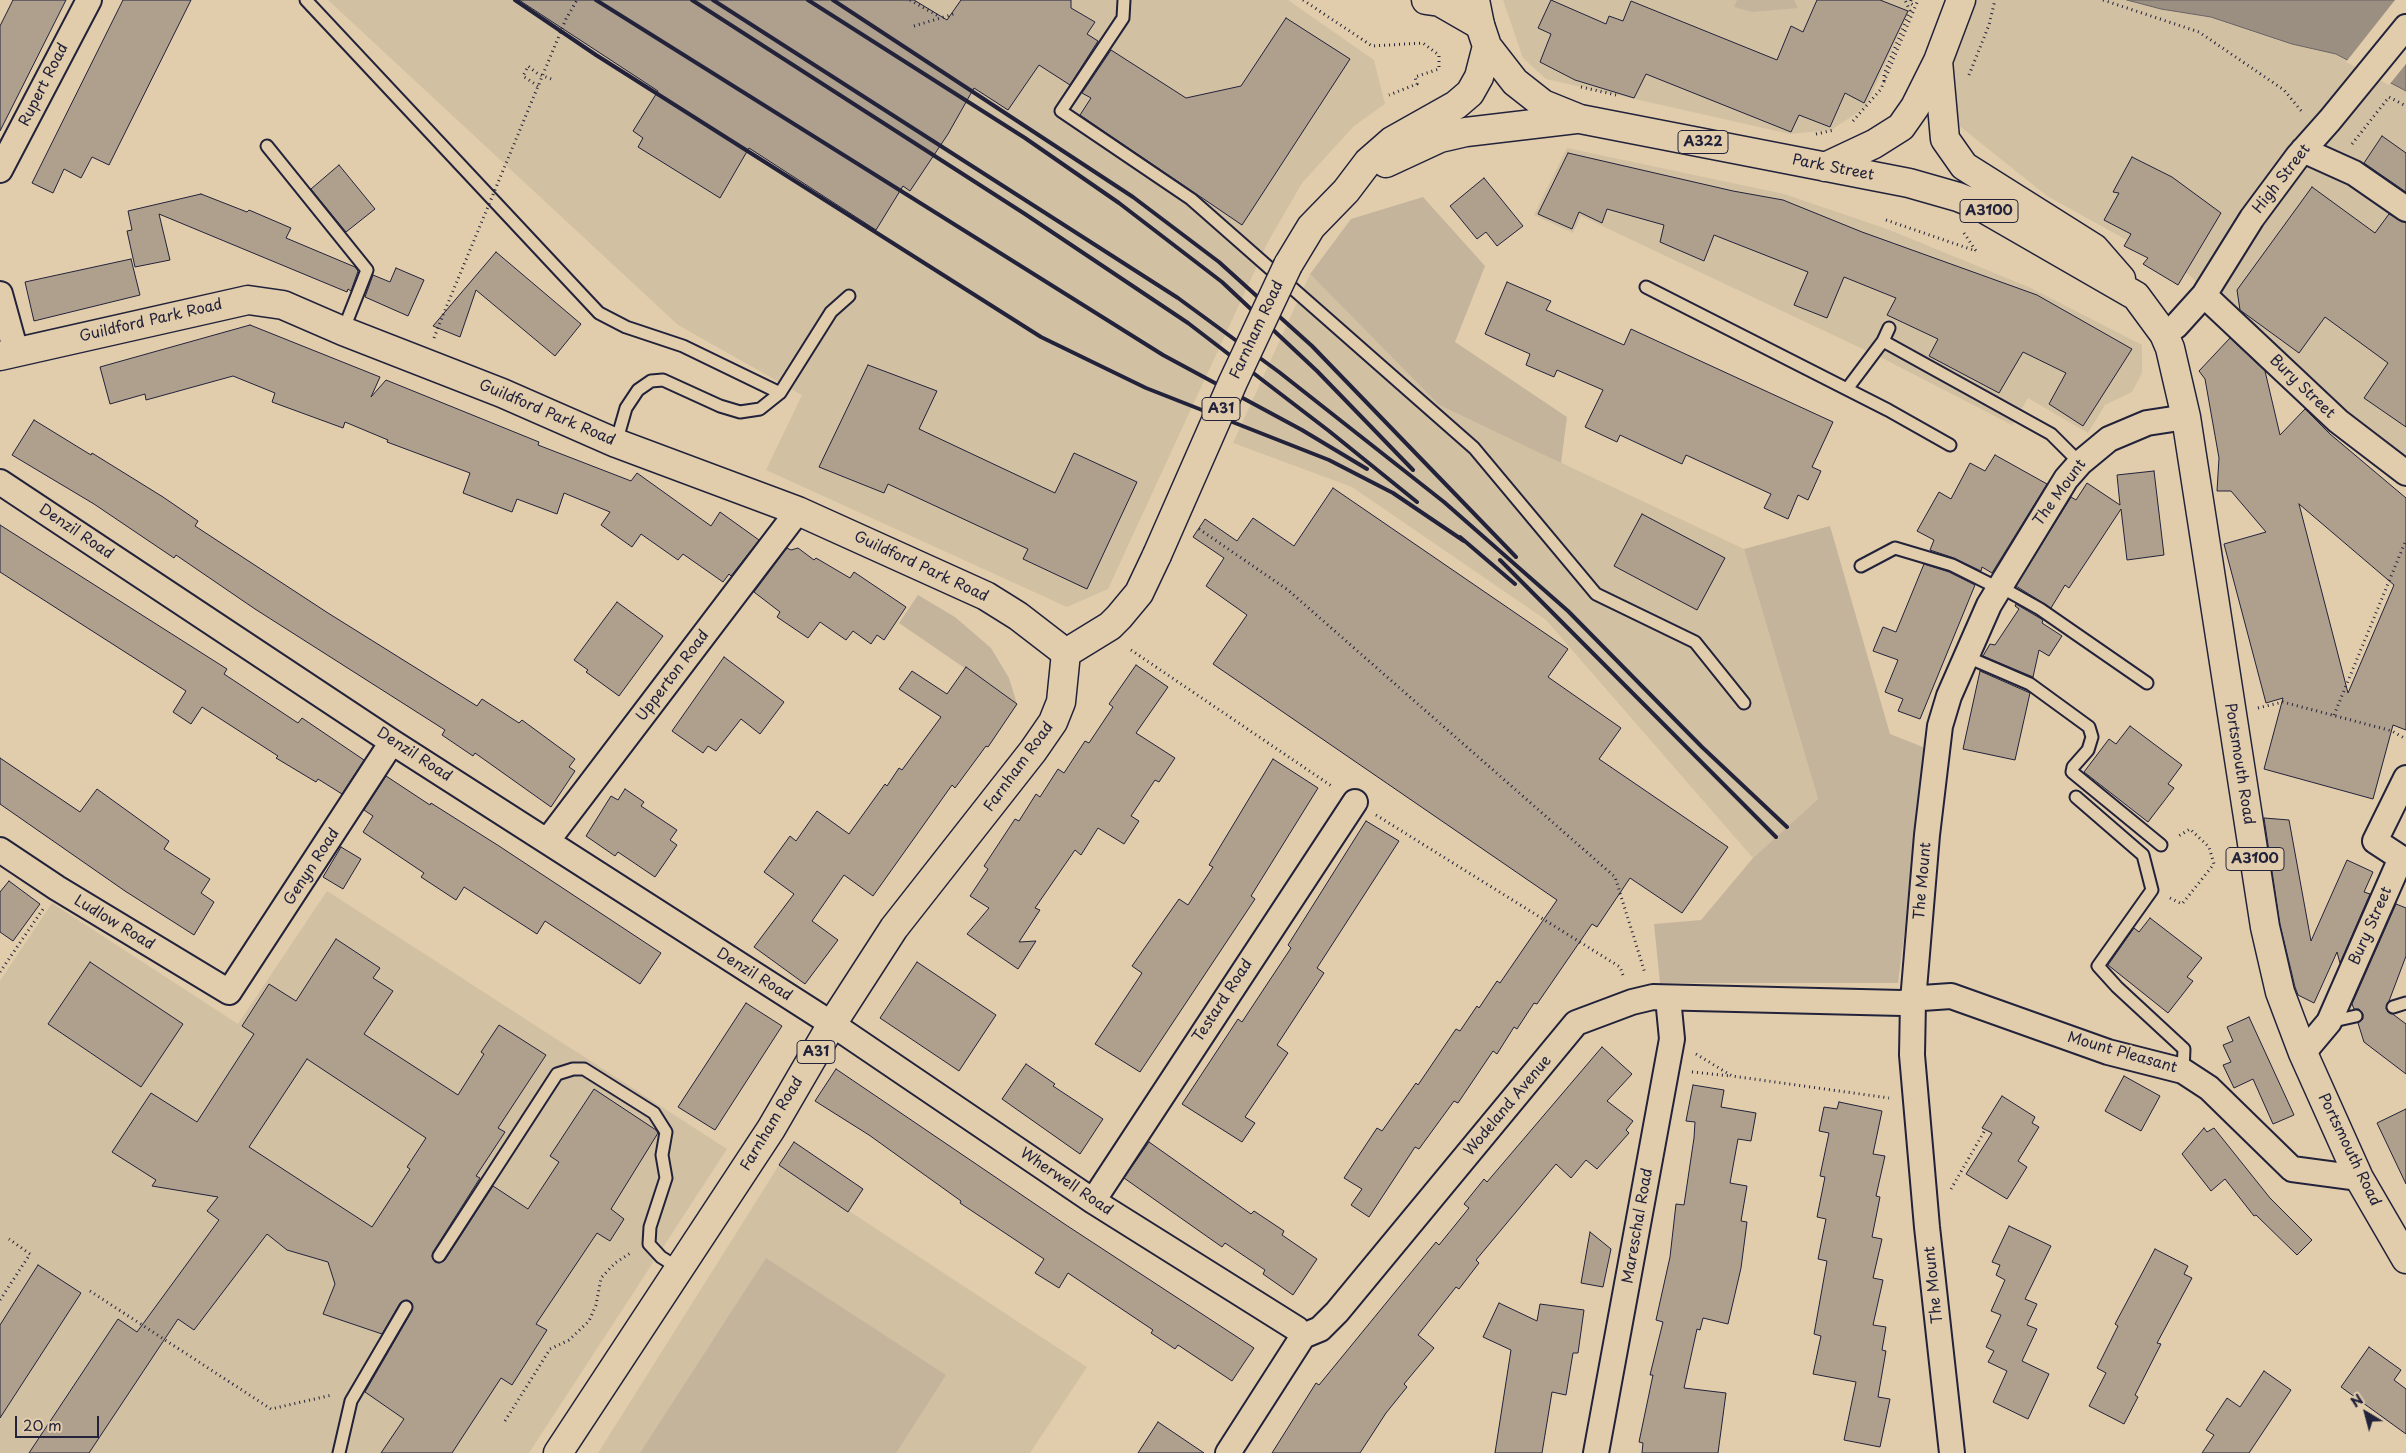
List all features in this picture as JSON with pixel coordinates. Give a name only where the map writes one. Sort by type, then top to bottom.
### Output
[{"type":"main road","points":[[1426,0],[1440,2],[1481,24]]},
{"type":"main road","points":[[1825,167],[1874,144],[1901,127],[1915,107],[1938,61],[1960,3]]},
{"type":"main road","name":"Park Street","points":[[1481,24],[1515,82],[1543,104],[1580,119],[1909,183],[1978,205],[2136,296],[2164,334]]},
{"type":"main road","name":"Farnham Road","points":[[558,1453],[771,1129],[832,1024],[894,928],[1005,788],[1053,722],[1061,702],[1066,653],[1110,626],[1139,593],[1288,264],[1311,227],[1346,191],[1368,162],[1392,141],[1456,105],[1470,93],[1479,78],[1481,24]]},
{"type":"main road","name":"A3100","points":[[1938,61],[1946,139],[1964,166],[2094,248],[2136,296]]},
{"type":"main road","name":"A31","points":[[1346,191],[1383,164],[1440,138],[1495,127],[1580,119]]},
{"type":"main road","name":"Guildford Park Road","points":[[8,354],[248,300],[283,305],[343,331],[502,393],[616,443],[798,511],[986,596],[1018,616],[1066,653]]},
{"type":"main road","name":"Portsmouth Road","points":[[2164,334],[2173,360],[2186,417],[2265,927],[2280,992],[2303,1053],[2359,1178],[2406,1258]]},
{"type":"street","name":"Rupert Road","points":[[0,170],[89,0]]},
{"type":"street","name":"High Street","points":[[2164,334],[2176,326],[2204,295],[2252,218],[2304,150],[2327,125],[2406,27]]},
{"type":"street","points":[[2304,150],[2354,174],[2406,209]]},
{"type":"street","points":[[0,294],[8,354]]},
{"type":"street","name":"Bury Street","points":[[2204,295],[2338,421],[2406,473]]},
{"type":"street","name":"The Mount","points":[[1952,1453],[1927,1227],[1918,1102],[1912,1055],[1913,1001],[1927,835],[1940,726],[1949,696],[1965,656],[1999,587],[2053,499],[2080,463],[2109,439],[2128,429],[2147,422],[2186,417]]},
{"type":"street","name":"Denzil Road","points":[[0,482],[392,742],[548,840],[679,928],[832,1024]]},
{"type":"street","name":"Upperton Road","points":[[548,840],[798,511]]},
{"type":"street","name":"Genyn Road","points":[[229,992],[392,742]]},
{"type":"street","name":"Bury Street","points":[[2303,1053],[2329,1022],[2403,860],[2375,841],[2406,778]]},
{"type":"street","name":"Testard Road","points":[[1093,1200],[1354,802]]},
{"type":"street","name":"Ludlow Road","points":[[0,850],[57,888],[229,992]]},
{"type":"street","name":"Mount Pleasant","points":[[1913,1001],[1922,998],[1951,996],[2108,1052],[2183,1071],[2208,1088],[2292,1169],[2359,1178]]},
{"type":"street","name":"Wodeland Avenue","points":[[1228,1453],[1303,1336],[1320,1329],[1338,1312],[1576,1023],[1651,999],[1902,1003],[1913,1001]]},
{"type":"street","name":"Mareschal Road","points":[[1596,1453],[1672,1039],[1651,999]]},
{"type":"street","name":"Wherwell Road","points":[[832,1024],[1093,1200],[1297,1329],[1303,1336]]},
{"type":"lane","points":[[306,0],[599,314],[626,327],[683,346],[780,393]]},
{"type":"lane","points":[[1124,0],[1123,18],[1061,111],[1191,199],[1474,448],[1596,594],[1695,642],[1744,703]]},
{"type":"lane","points":[[267,146],[367,270],[343,331]]},
{"type":"lane","points":[[1646,287],[1847,389],[1950,445]]},
{"type":"lane","points":[[616,443],[626,408],[638,390],[651,381],[663,380],[720,406],[740,412],[760,409],[780,393],[831,312],[849,296]]},
{"type":"lane","points":[[1847,389],[1890,328]]},
{"type":"lane","points":[[1883,340],[2050,434],[2080,463]]},
{"type":"lane","points":[[1861,566],[1895,548],[1952,565],[2040,609],[2147,683]]},
{"type":"lane","points":[[1965,656],[2030,684],[2089,727],[2092,737],[2088,750],[2073,767],[2072,772],[2161,845]]},
{"type":"lane","points":[[2076,797],[2143,856],[2152,890],[2098,966],[2117,987],[2184,1049],[2183,1071]]},
{"type":"lane","points":[[2393,1007],[2406,1003]]},
{"type":"lane","points":[[2329,1022],[2356,1016]]},
{"type":"lane","points":[[439,1256],[558,1074],[573,1069],[584,1069],[654,1113],[666,1132],[662,1155],[666,1178],[650,1227],[649,1244],[661,1257],[680,1269]]},
{"type":"lane","points":[[339,1453],[351,1401],[406,1307]]},
{"type":"path","points":[[434,338],[566,19],[577,0]]},
{"type":"path","points":[[910,0],[941,18]]},
{"type":"path","points":[[1303,0],[1372,46],[1423,44],[1439,55],[1439,68],[1415,77],[1417,84],[1389,95]]},
{"type":"path","points":[[1884,85],[1884,74],[1910,11],[1905,0]]},
{"type":"path","points":[[1850,125],[1884,85],[1918,0]]},
{"type":"path","points":[[1968,76],[1996,0]]},
{"type":"path","points":[[2103,0],[2199,32],[2284,90],[2310,121],[2327,125]]},
{"type":"path","points":[[1910,2],[1915,6]]},
{"type":"path","points":[[914,26],[957,13]]},
{"type":"path","points":[[538,86],[523,76],[528,66],[538,74],[554,80]]},
{"type":"path","points":[[1577,86],[1623,96]]},
{"type":"path","points":[[2349,149],[2389,97],[2406,106]]},
{"type":"path","points":[[1809,134],[1818,134],[1842,127]]},
{"type":"path","points":[[1886,220],[1976,251],[1964,233]]},
{"type":"path","points":[[1198,528],[1288,590],[1615,877],[1651,999]]},
{"type":"path","points":[[2334,715],[2406,540]]},
{"type":"path","points":[[1132,650],[1354,802],[1620,967],[1651,999]]},
{"type":"path","points":[[2249,711],[2283,702],[2392,730],[2406,738]]},
{"type":"path","points":[[2152,890],[2182,904],[2214,864],[2210,847],[2190,829]]},
{"type":"path","points":[[0,972],[57,888]]},
{"type":"path","points":[[1672,1039],[1732,1076]]},
{"type":"path","points":[[1667,1070],[1732,1076],[1918,1102]]},
{"type":"path","points":[[1949,1197],[1985,1130]]},
{"type":"path","points":[[0,1300],[30,1254],[9,1239]]},
{"type":"path","points":[[505,1421],[550,1349],[569,1340],[589,1321],[596,1305],[602,1278],[615,1263],[649,1244]]},
{"type":"path","points":[[90,1291],[271,1410],[330,1394]]},
{"type":"shaded area","points":[[328,0],[1288,0],[1374,60],[1385,104],[1354,126],[1302,183],[1268,242],[1108,589],[1067,607],[766,470],[802,395],[678,325]]},
{"type":"shaded area","points":[[1503,0],[1914,0],[1866,107],[1831,130],[1790,134],[1546,79],[1523,58]]},
{"type":"shaded area","points":[[1737,0],[1794,0],[1798,8],[1752,12],[1734,7]]},
{"type":"shaded area","points":[[1949,0],[2406,0],[2406,475],[2188,274],[2047,196],[1952,120]]},
{"type":"shaded area","points":[[2127,0],[2399,0],[2406,3],[2406,91],[2336,54],[2292,44],[2211,17],[2161,9]]},
{"type":"shaded area","points":[[1567,148],[1784,194],[1887,229],[2031,288],[2142,345],[2142,373],[2132,392],[2105,405],[2088,433],[2028,398],[2012,425],[1886,360],[1581,216],[1573,233],[1534,215]]},
{"type":"shaded area","points":[[1423,197],[1485,266],[1455,342],[1567,417],[1561,463],[1439,405],[1310,274],[1351,219]]},
{"type":"shaded area","points":[[1310,274],[1439,405],[1744,549],[1818,799],[1753,858],[1546,620],[1352,487],[1233,443]]},
{"type":"shaded area","points":[[1830,526],[1890,734],[1928,749],[1898,983],[1660,983],[1654,924],[1701,920],[1753,858],[1818,799],[1744,549]]},
{"type":"shaded area","points":[[918,595],[955,617],[991,648],[1009,678],[1017,704],[899,623]]},
{"type":"shaded area","points":[[327,891],[727,1149],[529,1453],[0,1453],[0,981],[52,903],[238,1024]]},
{"type":"shaded area","points":[[779,1165],[1087,1367],[1030,1453],[598,1453]]},
{"type":"shaded area","points":[[766,1258],[946,1375],[896,1453],[640,1453]]},
{"type":"pier","points":[[2395,0],[2406,0],[2406,64],[2389,85],[2346,62]]},
{"type":"building","points":[[13,0],[66,0],[0,131],[0,26]]},
{"type":"building","points":[[123,0],[191,0],[109,165],[92,157],[81,178],[64,169],[53,193],[32,183]]},
{"type":"building","points":[[519,0],[914,0],[947,20],[961,0],[1071,0],[1071,8],[1095,22],[1087,34],[1098,41],[1070,85],[1039,65],[1008,110],[974,88],[948,134],[910,191],[903,186],[876,230],[749,148],[720,198],[638,147],[643,138],[633,131],[658,91]]},
{"type":"building","points":[[1551,0],[1606,24],[1609,16],[1623,21],[1631,1],[1777,60],[1791,26],[1803,32],[1817,0],[1880,0],[1908,11],[1864,103],[1845,93],[1830,127],[1799,115],[1791,132],[1646,74],[1634,98],[1575,80],[1540,62],[1551,34],[1538,28]]},
{"type":"building","points":[[1286,18],[1350,59],[1242,225],[1080,115],[1091,98],[1082,93],[1111,50],[1186,98],[1241,86]]},
{"type":"building","points":[[2382,136],[2406,153],[2406,192],[2364,163]]},
{"type":"building","points":[[1568,153],[1733,191],[1783,200],[1862,232],[2037,295],[2132,349],[2083,426],[2049,404],[2066,373],[2023,352],[1999,393],[1929,356],[1938,339],[1887,315],[1896,298],[1844,277],[1827,318],[1794,305],[1808,272],[1714,235],[1704,261],[1660,242],[1664,225],[1607,209],[1602,223],[1579,212],[1572,229],[1538,214]]},
{"type":"building","points":[[2132,157],[2172,177],[2221,213],[2178,285],[2143,264],[2148,258],[2124,246],[2131,234],[2104,220],[2119,193],[2113,192]]},
{"type":"building","points":[[339,165],[375,209],[346,232],[311,189]]},
{"type":"building","points":[[1484,178],[1523,226],[1497,246],[1486,232],[1477,239],[1450,206]]},
{"type":"building","points":[[2312,187],[2375,233],[2389,214],[2406,223],[2406,427],[2364,398],[2388,363],[2325,317],[2299,353],[2240,310],[2237,290]]},
{"type":"building","points":[[201,194],[247,212],[249,210],[291,228],[286,238],[355,267],[358,271],[351,291],[348,289],[347,292],[159,214],[170,260],[135,267],[127,231],[132,230],[128,211]]},
{"type":"building","points":[[496,252],[581,324],[555,356],[476,290],[460,337],[433,326]]},
{"type":"building","points":[[131,259],[140,295],[34,321],[25,282]]},
{"type":"building","points":[[396,268],[424,280],[408,316],[365,297],[373,275],[390,282]]},
{"type":"building","points":[[1507,282],[1551,301],[1546,310],[1624,345],[1631,329],[1833,422],[1812,467],[1821,471],[1808,500],[1798,495],[1788,519],[1764,508],[1771,494],[1686,455],[1682,464],[1620,435],[1617,442],[1585,427],[1603,390],[1557,370],[1554,377],[1526,365],[1530,354],[1485,334]]},
{"type":"building","points":[[250,325],[380,377],[371,397],[386,380],[539,442],[538,445],[631,481],[637,473],[711,526],[720,512],[759,540],[731,576],[729,574],[723,582],[683,554],[678,560],[641,534],[632,547],[601,525],[610,512],[564,493],[557,514],[517,499],[512,512],[463,493],[470,473],[387,442],[388,440],[345,422],[343,428],[272,402],[275,393],[233,376],[146,400],[145,394],[110,404],[100,367]]},
{"type":"building","points":[[2230,338],[2265,371],[2280,435],[2305,409],[2330,434],[2406,498],[2406,730],[2393,725],[2373,799],[2264,769],[2283,698],[2266,703],[2224,544],[2266,532],[2231,491],[2217,491],[2219,458],[2205,379],[2199,371]],"holes":[[[2299,504],[2394,585],[2348,693]]]},
{"type":"building","points":[[868,365],[937,391],[919,429],[1055,493],[1074,453],[1137,482],[1087,589],[1023,559],[1028,549],[888,484],[884,493],[819,467]]},
{"type":"building","points":[[34,420],[163,497],[198,521],[195,526],[328,613],[477,706],[482,699],[519,723],[522,720],[575,759],[569,767],[575,771],[551,807],[475,753],[473,756],[442,735],[445,730],[255,609],[176,555],[174,558],[94,504],[12,455]]},
{"type":"building","points":[[1995,455],[2047,484],[1992,573],[1982,567],[1981,571],[1954,558],[1930,550],[1934,540],[1917,531],[1939,492],[1951,499],[1970,463],[1985,471]]},
{"type":"building","points":[[2154,471],[2164,555],[2127,560],[2121,509],[2069,588],[2065,585],[2051,608],[2016,586],[2071,497],[2076,500],[2087,483],[2120,505],[2117,475]]},
{"type":"building","points":[[1333,488],[1568,649],[1548,677],[1621,728],[1599,759],[1728,847],[1682,913],[1630,878],[1597,927],[1592,924],[1537,1004],[1534,1003],[1517,1029],[1514,1027],[1497,1054],[1493,1051],[1458,1103],[1454,1101],[1419,1149],[1415,1147],[1369,1217],[1351,1205],[1362,1189],[1344,1178],[1377,1128],[1382,1131],[1416,1083],[1418,1085],[1456,1029],[1460,1031],[1477,1006],[1479,1008],[1497,981],[1500,983],[1557,900],[1213,664],[1247,615],[1206,586],[1224,558],[1193,537],[1205,519],[1237,541],[1253,518],[1294,546]]},
{"type":"building","points":[[1642,514],[1725,558],[1697,610],[1614,566]]},
{"type":"building","points":[[0,525],[227,669],[224,674],[298,723],[302,718],[364,760],[342,794],[318,779],[316,782],[276,758],[278,756],[202,707],[191,724],[173,712],[186,691],[0,572]]},
{"type":"building","points":[[787,548],[791,550],[798,548],[814,560],[816,558],[850,578],[854,572],[906,607],[884,640],[877,635],[871,644],[853,631],[846,640],[820,622],[808,638],[777,617],[780,612],[754,592]]},
{"type":"building","points":[[1924,564],[1949,572],[1975,585],[1920,719],[1898,711],[1903,699],[1885,692],[1898,660],[1873,651],[1883,627],[1896,632]]},
{"type":"building","points":[[617,602],[663,636],[619,696],[586,672],[588,670],[574,660]]},
{"type":"building","points":[[2016,604],[2043,620],[2042,623],[2062,636],[2049,656],[2039,650],[2033,677],[1983,656],[1990,644],[1995,645],[2019,609],[2015,606]]},
{"type":"building","points":[[724,657],[784,702],[760,734],[741,719],[716,751],[708,746],[703,753],[672,731]]},
{"type":"building","points":[[1136,665],[1168,687],[1136,733],[1175,758],[1159,782],[1155,780],[1131,816],[1139,821],[1124,844],[1098,828],[1081,855],[1075,850],[1035,908],[1040,910],[1019,942],[1036,941],[1018,969],[967,934],[989,908],[970,896],[988,869],[984,866],[1015,819],[1019,821],[1036,794],[1040,797],[1058,769],[1064,773],[1085,741],[1089,743],[1113,707],[1109,704]]},
{"type":"building","points":[[966,667],[1017,704],[988,747],[986,746],[955,788],[952,785],[873,896],[844,875],[812,921],[838,940],[805,984],[754,947],[794,894],[764,872],[790,836],[796,841],[817,811],[849,834],[885,784],[887,786],[899,768],[902,770],[941,717],[899,689],[912,671],[947,694]]},
{"type":"building","points":[[1980,671],[2030,693],[2015,760],[1963,749]]},
{"type":"building","points":[[2130,726],[2182,765],[2168,784],[2174,788],[2148,822],[2084,772],[2109,739],[2116,744]]},
{"type":"building","points":[[0,758],[80,812],[97,789],[169,841],[164,849],[210,879],[201,893],[214,902],[194,935],[125,891],[0,804]]},
{"type":"building","points":[[1273,759],[1318,788],[1251,896],[1255,899],[1140,1072],[1095,1044],[1142,973],[1132,966],[1179,899],[1188,905],[1213,867],[1209,865]]},
{"type":"building","points":[[386,776],[499,846],[661,953],[640,984],[545,921],[537,934],[464,887],[456,900],[421,877],[424,873],[363,832],[373,816],[364,810]]},
{"type":"building","points":[[625,789],[644,802],[641,806],[677,830],[670,840],[677,845],[655,877],[618,852],[615,856],[586,836],[611,796],[618,800]]},
{"type":"building","points":[[2264,818],[2289,820],[2311,941],[2347,860],[2373,872],[2364,892],[2370,894],[2340,963],[2337,952],[2314,1003],[2298,995],[2295,987],[2280,924]]},
{"type":"building","points":[[1366,821],[1399,841],[1317,968],[1324,973],[1277,1045],[1288,1053],[1245,1117],[1255,1123],[1242,1142],[1182,1104],[1238,1019],[1242,1022],[1291,948],[1288,945]]},
{"type":"building","points":[[341,847],[361,859],[343,889],[323,877]]},
{"type":"building","points":[[9,881],[40,904],[13,941],[0,932],[0,892]]},
{"type":"building","points":[[2396,904],[2406,908],[2406,956],[2386,1009],[2406,1024],[2406,1074],[2364,1042],[2358,1023],[2363,1019],[2363,1014],[2359,1009],[2354,1009],[2352,1004]]},
{"type":"building","points":[[2150,918],[2202,958],[2187,977],[2193,981],[2168,1013],[2108,965],[2134,928],[2139,932]]},
{"type":"building","points":[[336,939],[380,968],[373,978],[393,991],[364,1034],[458,1095],[484,1054],[481,1052],[499,1025],[546,1055],[498,1128],[505,1132],[476,1176],[480,1178],[433,1252],[432,1256],[435,1262],[439,1263],[445,1260],[493,1186],[528,1209],[559,1162],[550,1156],[594,1089],[658,1133],[611,1209],[624,1219],[610,1241],[597,1233],[536,1324],[547,1330],[512,1385],[501,1378],[452,1453],[381,1453],[404,1419],[365,1392],[412,1311],[412,1303],[407,1300],[400,1303],[382,1334],[323,1314],[335,1284],[328,1262],[287,1250],[267,1234],[194,1330],[178,1319],[89,1453],[29,1453],[118,1319],[137,1332],[219,1220],[207,1211],[218,1197],[152,1186],[156,1180],[112,1152],[151,1093],[197,1122],[254,1034],[242,1026],[269,984],[296,1001]],"holes":[[[307,1059],[426,1138],[407,1167],[410,1169],[372,1227],[249,1147]]]},
{"type":"building","points":[[90,962],[183,1024],[141,1087],[48,1024]]},
{"type":"building","points":[[917,962],[996,1015],[959,1071],[880,1018]]},
{"type":"building","points":[[746,1003],[782,1026],[715,1130],[678,1107]]},
{"type":"building","points":[[2249,1017],[2294,1115],[2273,1124],[2253,1079],[2234,1088],[2223,1065],[2231,1062],[2223,1045],[2233,1041],[2227,1027]]},
{"type":"building","points":[[1602,1047],[1632,1074],[1607,1101],[1633,1121],[1626,1130],[1629,1133],[1597,1169],[1586,1160],[1571,1178],[1556,1164],[1476,1260],[1479,1263],[1459,1289],[1456,1287],[1418,1335],[1434,1348],[1404,1384],[1407,1387],[1386,1413],[1360,1453],[1272,1453],[1316,1383],[1319,1385],[1436,1242],[1439,1245],[1469,1208],[1464,1204],[1484,1179],[1487,1182]]},
{"type":"building","points":[[1026,1064],[1055,1084],[1053,1086],[1103,1119],[1080,1154],[1002,1099]]},
{"type":"building","points":[[836,1069],[1066,1225],[1254,1348],[1232,1381],[1178,1345],[1175,1349],[1151,1333],[1153,1330],[1068,1273],[1059,1288],[1035,1273],[1044,1259],[960,1203],[961,1201],[869,1135],[815,1101]]},
{"type":"building","points":[[2124,1076],[2160,1096],[2141,1131],[2105,1111]]},
{"type":"building","points":[[1693,1085],[1724,1090],[1721,1107],[1756,1113],[1751,1141],[1738,1139],[1730,1183],[1747,1186],[1741,1221],[1747,1222],[1741,1268],[1728,1324],[1703,1318],[1700,1330],[1697,1329],[1684,1388],[1726,1393],[1718,1453],[1642,1453],[1643,1443],[1639,1442],[1653,1375],[1650,1375],[1663,1322],[1656,1320],[1670,1257],[1676,1204],[1684,1205],[1694,1138],[1695,1122],[1686,1121]]},
{"type":"building","points":[[2002,1096],[2035,1117],[2032,1123],[2039,1127],[2018,1161],[2027,1167],[2007,1199],[1966,1174],[1992,1133],[1982,1128]]},
{"type":"building","points":[[1839,1102],[1882,1111],[1873,1154],[1885,1156],[1876,1196],[1880,1197],[1872,1237],[1882,1239],[1873,1278],[1883,1280],[1873,1325],[1886,1327],[1882,1350],[1886,1351],[1878,1397],[1890,1399],[1880,1447],[1844,1440],[1856,1382],[1813,1374],[1821,1336],[1814,1334],[1827,1261],[1818,1259],[1826,1219],[1817,1217],[1825,1177],[1820,1176],[1829,1133],[1819,1131],[1824,1107],[1837,1109]]},
{"type":"building","points":[[2406,1109],[2406,1184],[2377,1123]]},
{"type":"building","points":[[2204,1128],[2207,1132],[2214,1128],[2270,1198],[2312,1240],[2297,1255],[2256,1215],[2254,1216],[2225,1179],[2211,1191],[2182,1154]]},
{"type":"building","points":[[794,1142],[863,1189],[848,1212],[779,1165]]},
{"type":"building","points":[[1149,1142],[1251,1214],[1254,1211],[1284,1231],[1282,1235],[1317,1259],[1293,1295],[1263,1274],[1265,1270],[1225,1243],[1222,1247],[1124,1178]]},
{"type":"building","points":[[2009,1226],[2051,1246],[2025,1299],[2037,1304],[2027,1325],[2037,1329],[2022,1361],[2049,1374],[2028,1419],[1993,1402],[2007,1371],[1988,1362],[1994,1351],[1986,1347],[2001,1315],[1991,1311],[2005,1280],[1996,1275],[2000,1265],[1992,1262]]},
{"type":"building","points":[[1590,1232],[1611,1249],[1603,1287],[1581,1283]]},
{"type":"building","points":[[2155,1249],[2188,1266],[2184,1274],[2192,1278],[2157,1343],[2161,1344],[2135,1395],[2138,1397],[2124,1424],[2089,1406],[2106,1373],[2097,1368],[2118,1326],[2115,1324]]},
{"type":"building","points":[[38,1265],[81,1293],[0,1418],[0,1325]]},
{"type":"building","points":[[1499,1303],[1537,1321],[1540,1304],[1584,1310],[1578,1353],[1573,1353],[1566,1395],[1552,1392],[1542,1453],[1495,1453],[1511,1350],[1483,1337]]},
{"type":"building","points":[[2369,1347],[2401,1370],[2394,1380],[2406,1389],[2406,1434],[2341,1387]]},
{"type":"building","points":[[2264,1371],[2291,1390],[2249,1453],[2202,1453],[2214,1435],[2206,1430],[2227,1398],[2240,1407]]},
{"type":"building","points":[[1158,1422],[1204,1453],[1138,1453]]},
{"type":"railway","points":[[515,0],[596,55],[1041,337],[1146,388],[1329,460],[1393,493],[1464,541]]},
{"type":"railway","points":[[596,0],[1163,355],[1302,430],[1367,469]]},
{"type":"railway","points":[[692,0],[1025,214],[1188,323],[1329,431],[1417,502]]},
{"type":"railway","points":[[713,0],[1178,298],[1279,372],[1444,502],[1568,611],[1702,747],[1787,827]]},
{"type":"railway","points":[[808,0],[1025,138],[1119,203],[1222,282],[1317,371],[1413,470]]},
{"type":"railway","points":[[833,0],[1133,197],[1219,262],[1312,346],[1516,557]]},
{"type":"railway","points":[[1460,537],[1515,584]]},
{"type":"railway","points":[[1500,560],[1776,837]]}]
